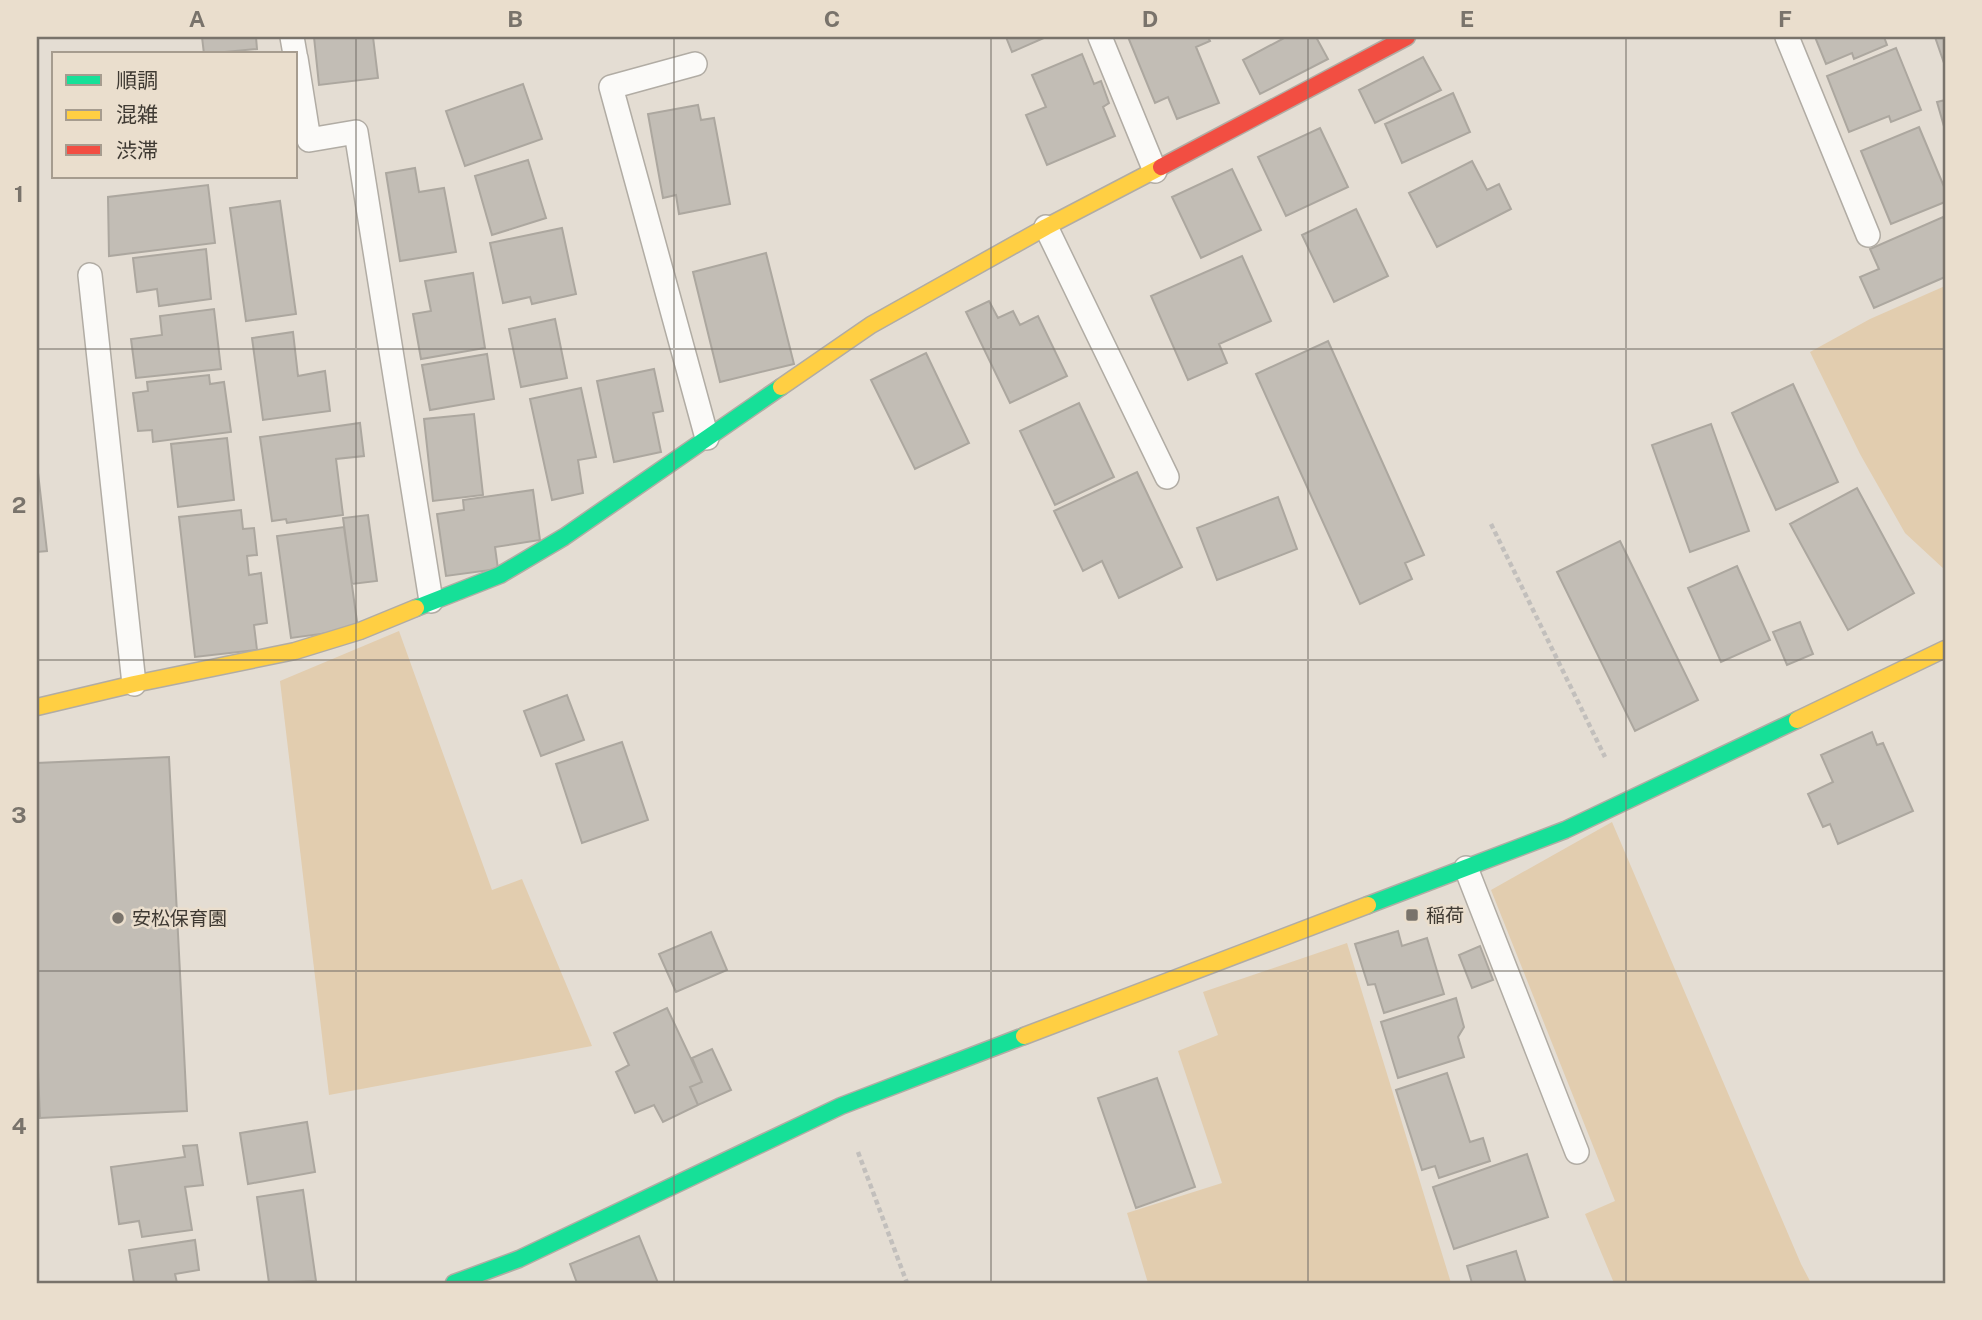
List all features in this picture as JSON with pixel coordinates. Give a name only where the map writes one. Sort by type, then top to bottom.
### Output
[{"type":"street","points":[[37,707],[295,651],[360,631],[500,575],[564,537],[871,325],[1046,227],[1155,171],[1369,46],[1407,37]]},
{"type":"street","points":[[454,1283],[519,1259],[841,1105],[1565,830],[1945,649]]},
{"type":"lane","points":[[1100,37],[1155,171]]},
{"type":"lane","points":[[1787,37],[1868,235]]},
{"type":"lane","points":[[695,64],[611,87],[707,438]]},
{"type":"lane","points":[[298,74],[309,140],[356,132],[431,601]]},
{"type":"lane","points":[[1046,227],[1167,477]]},
{"type":"lane","points":[[90,275],[134,684]]},
{"type":"lane","points":[[1466,868],[1577,1152]]},
{"type":"path","points":[[1491,524],[1626,802]]},
{"type":"path","points":[[841,1105],[907,1283]]},
{"type":"shaded area","points":[[1945,286],[1945,570],[1905,533],[1860,454],[1810,352],[1870,319]]},
{"type":"shaded area","points":[[399,631],[492,890],[522,879],[592,1046],[329,1095],[280,681]]},
{"type":"shaded area","points":[[1612,822],[1811,1283],[1614,1283],[1585,1214],[1615,1201],[1491,890]]},
{"type":"shaded area","points":[[1347,943],[1451,1283],[1148,1283],[1127,1213],[1222,1183],[1178,1051],[1218,1035],[1203,992]]},
{"type":"building","points":[[202,37],[256,37],[257,49],[204,52]]},
{"type":"building","points":[[314,37],[373,37],[378,78],[319,85]]},
{"type":"building","points":[[1006,37],[1046,37],[1012,52]]},
{"type":"building","points":[[1128,37],[1208,37],[1210,41],[1196,47],[1219,103],[1177,119],[1168,97],[1155,103]]},
{"type":"building","points":[[1286,37],[1316,37],[1328,59],[1260,94],[1243,60]]},
{"type":"building","points":[[1815,37],[1884,37],[1887,45],[1854,59],[1852,53],[1826,64]]},
{"type":"building","points":[[1935,37],[1945,37],[1945,66]]},
{"type":"building","points":[[1896,48],[1921,110],[1891,122],[1889,116],[1849,132],[1827,76]]},
{"type":"building","points":[[1082,54],[1094,84],[1101,81],[1109,103],[1103,107],[1115,136],[1047,165],[1026,115],[1046,107],[1032,75]]},
{"type":"building","points":[[1423,57],[1441,90],[1375,123],[1359,90]]},
{"type":"building","points":[[523,84],[542,139],[465,166],[446,111]]},
{"type":"building","points":[[1453,93],[1470,132],[1402,163],[1385,124]]},
{"type":"building","points":[[1945,100],[1945,130],[1937,102]]},
{"type":"building","points":[[698,105],[701,120],[714,118],[730,204],[679,214],[676,195],[663,198],[648,114]]},
{"type":"building","points":[[1919,127],[1945,189],[1945,202],[1891,224],[1861,151]]},
{"type":"building","points":[[1320,128],[1348,187],[1286,216],[1258,157]]},
{"type":"building","points":[[528,160],[546,218],[492,235],[475,176]]},
{"type":"building","points":[[1472,161],[1487,190],[1499,184],[1511,209],[1437,247],[1409,193]]},
{"type":"building","points":[[415,168],[419,192],[444,188],[456,252],[400,261],[386,173]]},
{"type":"building","points":[[1232,169],[1261,230],[1201,258],[1172,197]]},
{"type":"building","points":[[208,185],[215,243],[109,256],[108,197]]},
{"type":"building","points":[[280,201],[296,314],[246,321],[230,208]]},
{"type":"building","points":[[1356,209],[1388,276],[1334,302],[1302,235]]},
{"type":"building","points":[[1943,217],[1945,277],[1874,308],[1860,277],[1879,269],[1870,249]]},
{"type":"building","points":[[562,228],[576,294],[532,304],[530,297],[503,303],[490,243]]},
{"type":"building","points":[[206,249],[211,299],[159,306],[157,289],[137,292],[133,258]]},
{"type":"building","points":[[766,253],[794,364],[720,382],[693,272]]},
{"type":"building","points":[[1242,256],[1271,321],[1219,344],[1227,363],[1188,380],[1151,296]]},
{"type":"building","points":[[473,273],[485,348],[421,359],[413,314],[431,311],[425,281]]},
{"type":"building","points":[[989,301],[998,318],[1013,311],[1020,325],[1038,316],[1067,376],[1010,403],[966,312]]},
{"type":"building","points":[[214,309],[221,369],[136,378],[131,339],[162,335],[160,316]]},
{"type":"building","points":[[555,319],[567,378],[521,387],[509,329]]},
{"type":"building","points":[[293,332],[298,376],[325,371],[330,411],[263,420],[252,338]]},
{"type":"building","points":[[1328,341],[1424,555],[1405,563],[1412,579],[1360,604],[1256,374]]},
{"type":"building","points":[[926,353],[969,443],[915,469],[871,380]]},
{"type":"building","points":[[487,354],[494,399],[430,410],[422,365]]},
{"type":"building","points":[[654,369],[663,411],[653,413],[661,452],[614,462],[597,381]]},
{"type":"building","points":[[209,375],[210,384],[224,382],[231,432],[153,442],[152,430],[138,431],[133,393],[148,391],[147,382]]},
{"type":"building","points":[[1793,384],[1838,482],[1776,510],[1732,413]]},
{"type":"building","points":[[581,388],[596,457],[578,460],[583,493],[552,500],[530,399]]},
{"type":"building","points":[[1079,403],[1114,477],[1055,505],[1020,431]]},
{"type":"building","points":[[474,414],[483,495],[433,501],[424,419]]},
{"type":"building","points":[[360,423],[364,456],[336,459],[343,515],[287,523],[286,519],[272,521],[260,437]]},
{"type":"building","points":[[1711,424],[1749,531],[1690,552],[1652,445]]},
{"type":"building","points":[[227,438],[234,500],[178,507],[171,444]]},
{"type":"building","points":[[37,464],[47,551],[37,552]]},
{"type":"building","points":[[1137,472],[1182,567],[1119,598],[1102,561],[1083,571],[1054,511]]},
{"type":"building","points":[[1857,488],[1914,593],[1848,630],[1790,524]]},
{"type":"building","points":[[533,490],[540,540],[495,547],[498,569],[446,576],[437,514],[464,510],[463,500]]},
{"type":"building","points":[[1278,497],[1297,549],[1217,580],[1197,528]]},
{"type":"building","points":[[241,510],[243,529],[254,528],[257,555],[247,556],[249,575],[261,573],[267,623],[254,625],[257,650],[195,657],[179,517]]},
{"type":"building","points":[[368,515],[377,581],[352,584],[343,518]]},
{"type":"building","points":[[344,527],[358,629],[291,638],[277,536]]},
{"type":"building","points":[[1620,541],[1698,700],[1635,731],[1557,572]]},
{"type":"building","points":[[1737,566],[1770,640],[1721,662],[1688,588]]},
{"type":"building","points":[[1800,622],[1813,654],[1787,665],[1773,632]]},
{"type":"building","points":[[567,695],[584,740],[541,756],[524,711]]},
{"type":"building","points":[[1872,732],[1877,745],[1883,743],[1913,811],[1838,844],[1830,824],[1823,827],[1808,794],[1833,782],[1821,755]]},
{"type":"building","points":[[622,742],[648,820],[582,843],[556,764]]},
{"type":"building","points":[[169,757],[187,1111],[40,1118],[37,1047],[37,763]]},
{"type":"building","points":[[1398,931],[1402,946],[1427,938],[1444,994],[1384,1013],[1375,984],[1368,985],[1355,944]]},
{"type":"building","points":[[711,932],[727,970],[676,992],[659,954]]},
{"type":"building","points":[[1480,946],[1493,980],[1472,988],[1459,955]]},
{"type":"building","points":[[1456,998],[1464,1027],[1458,1037],[1464,1057],[1398,1078],[1381,1022]]},
{"type":"building","points":[[667,1008],[702,1082],[690,1087],[698,1105],[663,1122],[654,1105],[635,1113],[616,1072],[629,1065],[614,1033]]},
{"type":"building","points":[[712,1049],[731,1090],[698,1105],[690,1087],[702,1082],[692,1058]]},
{"type":"building","points":[[1447,1073],[1470,1142],[1483,1138],[1490,1161],[1439,1178],[1435,1166],[1422,1170],[1396,1090]]},
{"type":"building","points":[[1157,1078],[1195,1187],[1136,1208],[1098,1098]]},
{"type":"building","points":[[307,1122],[315,1172],[248,1184],[240,1133]]},
{"type":"building","points":[[197,1145],[203,1185],[185,1187],[192,1230],[142,1237],[139,1221],[119,1224],[111,1167],[185,1157],[183,1146]]},
{"type":"building","points":[[1527,1154],[1548,1217],[1454,1249],[1433,1187]]},
{"type":"building","points":[[303,1190],[316,1281],[269,1283],[257,1197]]},
{"type":"building","points":[[639,1236],[658,1283],[577,1283],[570,1264]]},
{"type":"building","points":[[195,1240],[199,1270],[175,1274],[177,1283],[134,1283],[129,1250]]},
{"type":"building","points":[[1516,1251],[1526,1283],[1472,1283],[1467,1266]]},
{"type":"traffic: fast","points":[[416,608],[500,575],[564,537],[781,387]]},
{"type":"traffic: fast","points":[[1368,905],[1565,830],[1797,720]]},
{"type":"traffic: fast","points":[[454,1283],[519,1259],[841,1106],[1024,1036]]},
{"type":"traffic: slow","points":[[781,387],[871,325],[1046,227],[1161,167]]},
{"type":"traffic: slow","points":[[37,707],[295,651],[360,631],[416,608]]},
{"type":"traffic: slow","points":[[1797,720],[1945,649]]},
{"type":"traffic: slow","points":[[1024,1036],[1368,905]]},
{"type":"traffic: jam","points":[[1161,167],[1407,37]]},
{"type":"place","name":"稲荷","points":[[1412,915]]},
{"type":"place","name":"安松保育園","points":[[118,918]]}]
